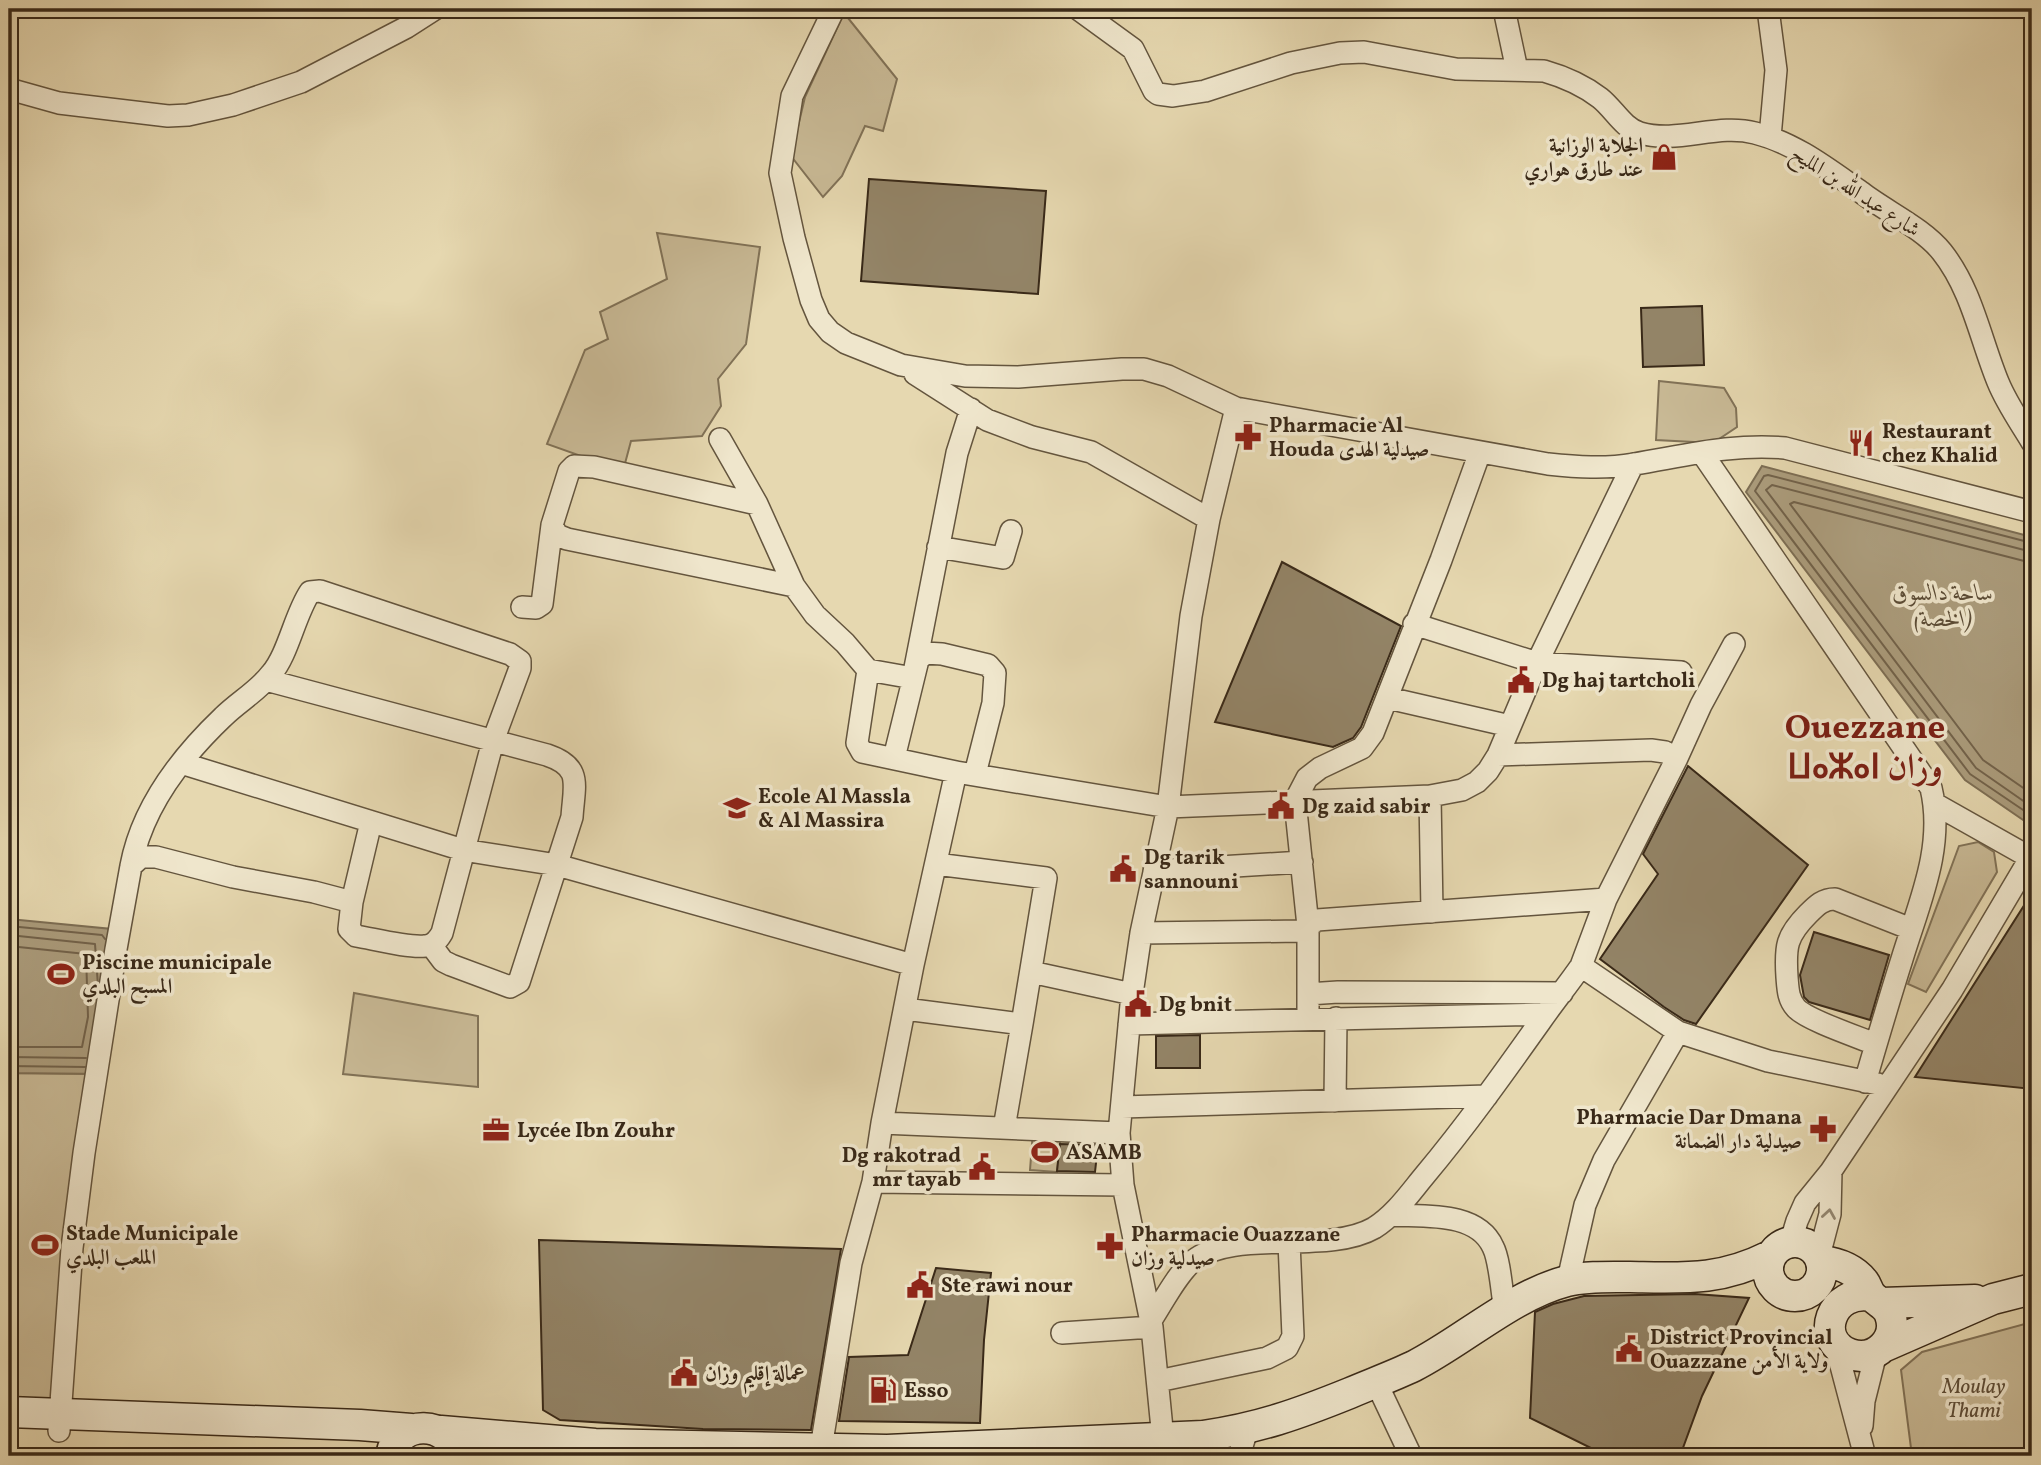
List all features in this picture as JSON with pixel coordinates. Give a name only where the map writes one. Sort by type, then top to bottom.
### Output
[{"type":"main road","points":[[9,1429],[60,1423],[360,1425],[398,1445],[421,1427],[595,1444],[821,1448],[887,1453],[1163,1439],[1210,1446],[1243,1443],[1278,1421],[1415,1366],[1533,1294],[1568,1280],[1612,1277],[1689,1278],[1801,1296],[1811,1291],[1822,1272],[1820,1258],[1812,1247],[1802,1242],[1731,1272],[1689,1278]]},
{"type":"main road","points":[[1781,1249],[1767,1266],[1768,1277],[1808,1320],[1834,1340],[1843,1351],[1853,1356],[1865,1356],[1993,1299],[2032,1289]]},
{"type":"main road","points":[[1820,1258],[1852,1271],[1890,1313],[1890,1337],[1879,1350]]},
{"type":"main road","points":[[1834,1340],[1831,1318],[1835,1308],[1852,1296],[1862,1294],[1877,1299],[1993,1299]]},
{"type":"main road","points":[[9,1412],[60,1423]]},
{"type":"main road","points":[[441,1431],[450,1438],[458,1456]]},
{"type":"main road","points":[[551,1456],[595,1444]]},
{"type":"street","points":[[9,89],[59,103],[168,116],[188,115],[233,105],[301,82],[407,27],[435,9]]},
{"type":"street","points":[[834,9],[792,96],[780,173],[803,274],[819,319],[830,332],[846,343],[901,365],[987,420],[1010,430],[1091,452],[1209,519]]},
{"type":"street","name":"شارع عبد الله بن المليح","points":[[1078,9],[1127,42],[1140,60],[1154,91],[1164,95],[1205,92],[1291,63],[1340,53],[1364,52],[1455,69],[1544,71],[1573,80],[1602,100],[1630,129],[1640,133],[1655,136],[1729,130],[1770,137],[1800,151],[1833,172],[1928,238],[1941,251],[1970,300],[1998,380],[2010,407],[2032,442]]},
{"type":"street","points":[[1504,9],[1517,70]]},
{"type":"street","points":[[1768,9],[1776,70],[1770,137]]},
{"type":"street","points":[[901,365],[964,376],[1018,377],[1144,369],[1168,376],[1236,408],[1548,464],[1604,467],[1758,445],[1784,447],[2032,512]]},
{"type":"street","points":[[1163,1439],[1151,1325],[1123,1185],[1119,1133],[1132,994],[1141,933],[1168,807],[1181,686],[1209,519],[1236,408]]},
{"type":"street","points":[[894,758],[913,678],[957,453],[971,409]]},
{"type":"street","points":[[720,439],[757,504],[794,586],[815,615],[845,643],[868,670],[913,678]]},
{"type":"street","points":[[1308,1019],[1308,926],[1295,801],[1307,778],[1320,768],[1362,748],[1373,733],[1480,452]]},
{"type":"street","points":[[1702,453],[1931,788],[1935,804],[1935,846],[1923,897],[1865,1083]]},
{"type":"street","points":[[868,670],[857,743],[862,752],[965,773],[1168,807],[1430,796],[1455,792],[1477,782],[1489,771],[1498,755],[1537,663],[1633,464]]},
{"type":"street","points":[[522,607],[536,608],[542,604],[552,525],[569,471],[574,466],[594,467],[757,504]]},
{"type":"street","points":[[552,525],[555,533],[566,539],[794,586]]},
{"type":"street","points":[[938,547],[1003,558],[1011,531]]},
{"type":"street","points":[[60,1423],[72,1248],[82,1167],[135,847],[146,818],[181,763],[222,718],[274,670],[308,594],[313,591],[320,591],[516,657],[520,661],[520,668],[493,741],[442,933],[439,939],[430,945],[419,946],[356,936],[349,929],[352,902],[370,822]]},
{"type":"street","points":[[1414,624],[1537,663],[1681,672]]},
{"type":"street","points":[[1151,1325],[1193,1261],[1204,1255],[1231,1247],[1350,1237],[1376,1227],[1391,1215],[1446,1150],[1581,966],[1606,899],[1701,705],[1734,644]]},
{"type":"street","points":[[821,1448],[851,1263],[873,1182],[913,965],[936,863],[965,773],[993,703],[995,678],[993,669],[988,665],[929,652],[920,656],[913,678]]},
{"type":"street","points":[[266,680],[558,759],[572,770],[572,817],[519,982],[510,987],[451,965],[443,961],[430,945]]},
{"type":"street","points":[[1388,698],[1510,726]]},
{"type":"street","points":[[1498,755],[1651,750],[1665,752],[1677,758]]},
{"type":"street","points":[[181,763],[463,850],[557,865],[913,965]]},
{"type":"street","points":[[1430,796],[1432,912]]},
{"type":"street","points":[[1781,1249],[1805,1203],[1831,1171],[1952,990],[2032,856],[1935,804]]},
{"type":"street","points":[[131,866],[141,857],[156,857],[233,877],[352,902]]},
{"type":"street","points":[[1154,871],[1302,862]]},
{"type":"street","points":[[936,863],[1046,878],[1004,1128]]},
{"type":"street","points":[[1141,933],[1301,931],[1317,920],[1606,899]]},
{"type":"street","points":[[1875,1044],[1803,1014],[1793,1005],[1789,997],[1786,962],[1789,937],[1793,929],[1820,903],[1828,899],[1835,899],[1911,929]]},
{"type":"street","points":[[1581,966],[1678,1032],[1768,1062],[1887,1086]]},
{"type":"street","points":[[1031,972],[1132,994]]},
{"type":"street","points":[[1308,994],[1562,993]]},
{"type":"street","points":[[905,1009],[1022,1024]]},
{"type":"street","points":[[1129,1024],[1545,1014]]},
{"type":"street","points":[[1335,1101],[1336,1018]]},
{"type":"street","points":[[1568,1280],[1586,1205],[1604,1160],[1678,1032]]},
{"type":"street","points":[[1122,1107],[1487,1096]]},
{"type":"street","points":[[882,1123],[1119,1133]]},
{"type":"street","points":[[1820,1258],[1830,1214],[1831,1171]]},
{"type":"street","points":[[873,1182],[1123,1185]]},
{"type":"street","points":[[1391,1215],[1445,1218],[1479,1227],[1494,1247],[1505,1311]]},
{"type":"street","points":[[1158,1381],[1267,1358],[1287,1348],[1293,1336],[1289,1242]]},
{"type":"street","points":[[1062,1333],[1151,1325]]},
{"type":"street","points":[[1834,1340],[1863,1453]]},
{"type":"street","points":[[1863,1453],[1864,1401],[1879,1350]]},
{"type":"street","points":[[1376,1382],[1411,1456]]},
{"type":"green space","points":[[844,13],[897,79],[883,131],[865,126],[842,176],[823,197],[791,156],[805,97]]},
{"type":"green space","points":[[657,233],[760,247],[746,344],[718,379],[721,406],[702,436],[631,441],[623,471],[547,444],[585,350],[608,339],[600,312],[667,279]]},
{"type":"green space","points":[[1659,381],[1724,388],[1736,408],[1737,427],[1713,443],[1656,440]]},
{"type":"green space","points":[[1978,842],[1994,852],[1997,872],[1926,992],[1908,984],[1959,846]]},
{"type":"green space","points":[[354,993],[478,1016],[478,1087],[343,1074]]},
{"type":"green space","name":"Stade Municipale الملعب البلدي","points":[[9,1073],[106,1074],[55,1418],[9,1417]]},
{"type":"green space","name":"ASAMB","points":[[1033,1131],[1061,1133],[1057,1172],[1030,1170]]},
{"type":"green space","name":"Moulay Thami","points":[[2032,1322],[2032,1456],[1912,1456],[1901,1370],[1922,1352]]},
{"type":"water","name":"ساحة دالسوق (الخصة)","points":[[1762,466],[2032,537],[2032,817],[2029,824],[1965,780],[1746,492]]},
{"type":"water","name":"Piscine municipale المسبح البلدي","points":[[9,919],[112,929],[106,1074],[9,1073]]},
{"type":"building","points":[[869,179],[1046,191],[1038,294],[861,281]]},
{"type":"building","points":[[1702,306],[1704,365],[1643,367],[1641,308]]},
{"type":"building","points":[[1282,562],[1401,626],[1361,727],[1353,738],[1333,747],[1215,722]]},
{"type":"building","points":[[1688,766],[1808,865],[1696,1024],[1664,1007],[1600,959],[1658,874],[1643,854]]},
{"type":"building","points":[[2032,893],[2032,1089],[1915,1077]]},
{"type":"building","points":[[1814,932],[1889,955],[1870,1020],[1809,1002],[1804,997],[1800,975]]},
{"type":"building","points":[[1200,1035],[1200,1068],[1156,1068],[1156,1036]]},
{"type":"building","points":[[1060,1144],[1098,1145],[1095,1172],[1057,1171]]},
{"type":"building","name":"عمالة إقليم وزان","points":[[539,1240],[841,1249],[811,1430],[703,1429],[560,1420],[543,1410]]},
{"type":"building","points":[[936,1268],[991,1273],[980,1423],[839,1421],[849,1357],[908,1355]]},
{"type":"building","name":"District Provincial Ouazzane ولاية الأمن","points":[[1695,1294],[1749,1298],[1702,1396],[1680,1456],[1607,1456],[1530,1418],[1535,1312],[1584,1296]]},
{"type":"place","name":"الجلابة الوزانية عند طارق هواري","points":[[1664,157]]},
{"type":"place","name":"Pharmacie Al Houda صيدلية الهدى","points":[[1248,437]]},
{"type":"place","name":"Restaurant chez Khalid","points":[[1861,443]]},
{"type":"place","name":"Dg haj tartcholi","points":[[1521,680]]},
{"type":"place","name":"Dg zaid sabir","points":[[1281,806]]},
{"type":"place","name":"Ecole Al Massla & Al Massira","points":[[737,808]]},
{"type":"place","name":"Dg tarik sannouni","points":[[1123,869]]},
{"type":"place","name":"Piscine municipale المسبح البلدي","points":[[61,974]]},
{"type":"place","name":"Dg bnit","points":[[1138,1004]]},
{"type":"place","name":"Pharmacie Dar Dmana صيدلية دار الضمانة","points":[[1823,1129]]},
{"type":"place","name":"Lycée Ibn Zouhr","points":[[496,1130]]},
{"type":"place","name":"ASAMB","points":[[1045,1152]]},
{"type":"place","name":"Dg rakotrad mr tayab","points":[[982,1167]]},
{"type":"place","name":"Stade Municipale الملعب البلدي","points":[[45,1245]]},
{"type":"place","name":"Pharmacie Ouazzane صيدلية وزان","points":[[1110,1246]]},
{"type":"place","name":"Ste rawi nour","points":[[920,1285]]},
{"type":"place","name":"District Provincial Ouazzane ولاية الأمن","points":[[1629,1349]]},
{"type":"place","name":"عمالة إقليم وزان","points":[[684,1373]]},
{"type":"place","name":"Esso","points":[[883,1390]]},
{"type":"district","name":"Ouezzane ⵡⴰⵣⴰⵏ وزان","points":[[1865,746]]}]
